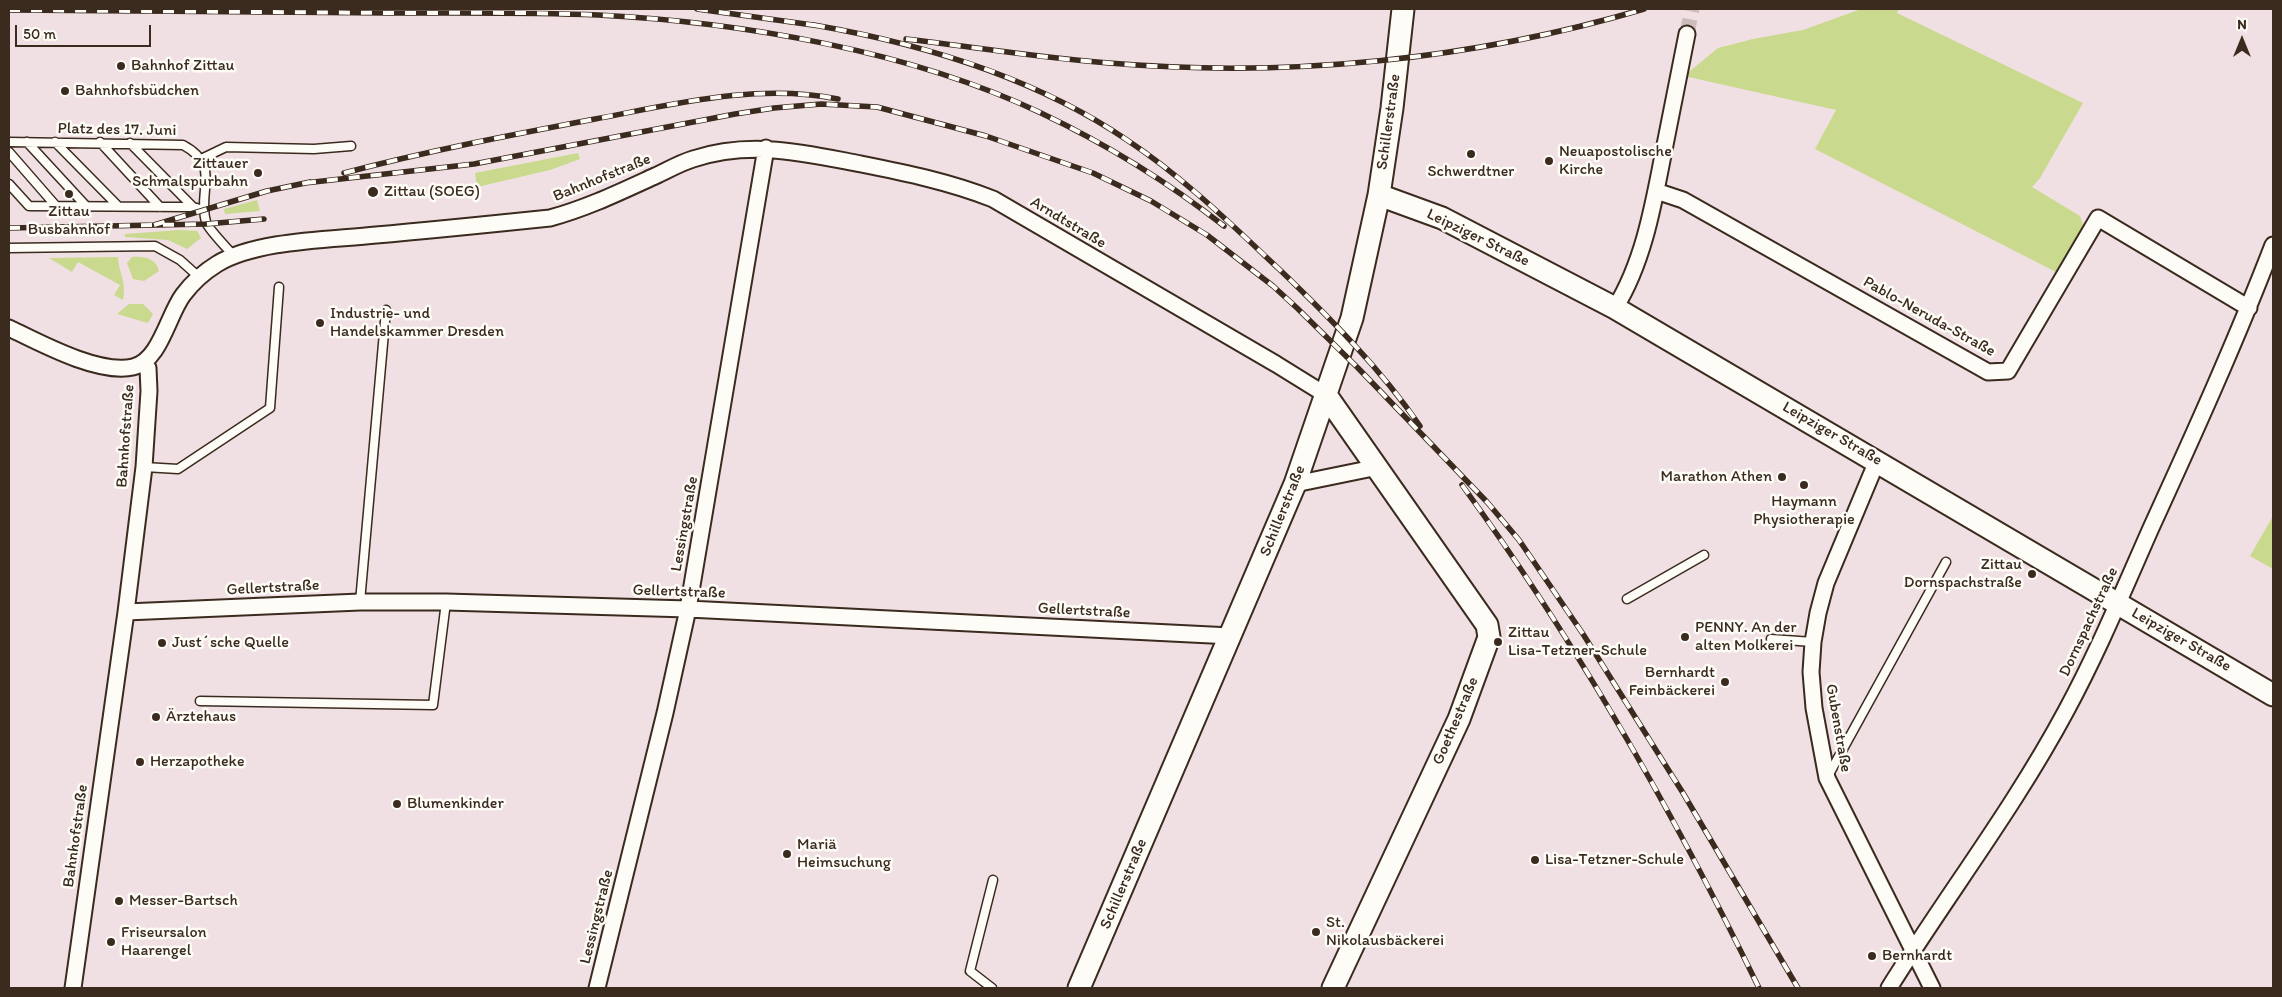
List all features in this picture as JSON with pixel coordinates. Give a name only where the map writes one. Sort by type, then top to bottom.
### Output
[{"type":"main road","name":"Schillerstraße","points":[[1079,988],[1295,484],[1352,318],[1379,195],[1392,108],[1403,9]]},
{"type":"main road","name":"Leipziger Straße","points":[[1379,195],[1442,218],[1615,308],[2273,695]]},
{"type":"main road","name":"Goethestraße","points":[[1326,395],[1378,467],[1486,625],[1489,637],[1458,719],[1333,988]]},
{"type":"street","points":[[1615,308],[1627,287],[1642,244],[1656,191],[1687,34]]},
{"type":"street","name":"Bahnhofstraße","points":[[72,988],[126,612],[144,467],[148,391],[148,368],[145,363],[156,349],[183,295],[199,277],[233,256],[290,243],[550,218],[581,209],[692,160],[729,150],[766,148]]},
{"type":"street","name":"Arndtstraße","points":[[766,148],[792,151],[916,175],[960,186],[993,199],[1326,395]]},
{"type":"street","name":"Lessingstraße","points":[[597,988],[665,713],[688,609],[766,148]]},
{"type":"street","name":"Pablo-Neruda-Straße","points":[[1656,191],[1683,200],[1988,372],[2008,371],[2098,218],[2248,308]]},
{"type":"street","name":"Dornspachstraße","points":[[1888,988],[2000,823],[2066,711],[2118,603],[2248,308],[2273,245]]},
{"type":"street","points":[[9,328],[96,365],[121,369],[145,363]]},
{"type":"street","name":"Gubenstraße","points":[[1877,461],[1826,583],[1813,642],[1811,672],[1814,708],[1827,778],[1932,988]]},
{"type":"street","points":[[1295,484],[1378,467]]},
{"type":"street","name":"Gellertstraße","points":[[126,612],[360,602],[446,602],[688,609],[1231,636]]},
{"type":"lane","name":"Platz des 17. Juni","points":[[9,142],[100,142],[183,145],[192,150],[201,159]]},
{"type":"lane","points":[[27,142],[86,206]]},
{"type":"lane","points":[[55,142],[118,206]]},
{"type":"lane","points":[[100,142],[160,206]]},
{"type":"lane","points":[[130,143],[193,207]]},
{"type":"lane","points":[[233,256],[206,224],[204,210],[206,171],[201,159],[226,147],[314,149],[352,146]]},
{"type":"lane","points":[[9,152],[56,206]]},
{"type":"lane","points":[[9,184],[29,206],[160,206],[193,207],[204,210]]},
{"type":"lane","points":[[9,248],[154,246],[180,260],[199,277]]},
{"type":"lane","points":[[144,467],[178,469],[270,408],[279,287]]},
{"type":"lane","points":[[360,602],[386,310]]},
{"type":"lane","points":[[1627,599],[1704,555]]},
{"type":"lane","points":[[1827,778],[1946,562]]},
{"type":"lane","points":[[200,701],[433,704],[446,602]]},
{"type":"lane","points":[[1771,639],[1813,642]]},
{"type":"lane","points":[[992,988],[970,971],[993,880]]},
{"type":"green space","points":[[1861,9],[1899,9],[1897,13],[2083,103],[2040,178],[2032,187],[2080,216],[2085,230],[2058,273],[1815,149],[1836,110],[1684,76],[1718,48],[1753,39],[1803,30]]},
{"type":"green space","points":[[578,153],[580,159],[550,170],[477,187],[475,173]]},
{"type":"green space","points":[[257,200],[260,211],[225,214],[224,209]]},
{"type":"green space","points":[[179,230],[197,231],[201,238],[187,249],[168,240],[125,237],[125,234]]},
{"type":"green space","points":[[118,257],[124,288],[123,300],[114,295],[120,285],[78,262],[72,272],[49,258]]},
{"type":"green space","points":[[132,257],[149,259],[155,263],[159,271],[144,281],[133,279],[127,263]]},
{"type":"green space","points":[[129,304],[143,304],[153,314],[148,323],[117,314]]},
{"type":"green space","points":[[2273,516],[2273,569],[2250,556]]},
{"type":"tunnel","points":[[1687,34],[1692,9]]},
{"type":"railway","points":[[697,9],[820,26]]},
{"type":"railway","points":[[906,39],[1109,63],[1176,67],[1312,66],[1379,61],[1513,41],[1579,27],[1644,9]]},
{"type":"railway","points":[[9,10],[598,15],[709,25],[824,43],[937,73],[991,91],[1041,113],[1113,151],[1159,179],[1224,226]]},
{"type":"railway","points":[[814,25],[896,42],[977,66],[1054,98],[1127,140],[1168,169],[1243,235],[1298,287],[1371,364],[1420,426]]},
{"type":"railway","points":[[344,173],[532,131],[716,97],[777,93],[838,99]]},
{"type":"railway","points":[[305,183],[474,164],[735,114],[821,104],[877,107],[986,136],[1093,173],[1151,201],[1207,235],[1273,286],[1297,308],[1358,368],[1487,502],[1519,540],[1583,634],[1683,793],[1798,988]]},
{"type":"railway","points":[[154,225],[267,191],[310,182]]},
{"type":"railway","points":[[9,228],[206,224],[264,219]]},
{"type":"railway","points":[[1462,485],[1545,606],[1622,730],[1693,858],[1759,988]]},
{"type":"place","name":"Bahnhof Zittau","points":[[121,66]]},
{"type":"place","name":"Bahnhofsbüdchen","points":[[65,91]]},
{"type":"place","name":"Schwerdtner","points":[[1471,154]]},
{"type":"place","name":"Neuapostolische Kirche","points":[[1549,161]]},
{"type":"place","name":"Zittauer Schmalspurbahn","points":[[258,173]]},
{"type":"place","name":"Zittau (SOEG)","points":[[373,192]]},
{"type":"place","name":"Zittau Busbahnhof","points":[[69,194]]},
{"type":"place","name":"Industrie- und Handelskammer Dresden","points":[[320,323]]},
{"type":"place","name":"Marathon Athen","points":[[1782,477]]},
{"type":"place","name":"Haymann Physiotherapie","points":[[1804,485]]},
{"type":"place","name":"Zittau Dornspachstraße","points":[[2032,574]]},
{"type":"place","name":"PENNY. An der alten Molkerei","points":[[1685,637]]},
{"type":"place","name":"Zittau Lisa-Tetzner-Schule","points":[[1498,642]]},
{"type":"place","name":"Just´sche Quelle","points":[[162,643]]},
{"type":"place","name":"Bernhardt Feinbäckerei","points":[[1725,682]]},
{"type":"place","name":"Ärztehaus","points":[[156,717]]},
{"type":"place","name":"Herzapotheke","points":[[140,762]]},
{"type":"place","name":"Blumenkinder","points":[[397,804]]},
{"type":"place","name":"Mariä Heimsuchung","points":[[787,854]]},
{"type":"place","name":"Lisa-Tetzner-Schule","points":[[1535,860]]},
{"type":"place","name":"Messer-Bartsch","points":[[119,901]]},
{"type":"place","name":"St. Nikolausbäckerei","points":[[1316,932]]},
{"type":"place","name":"Friseursalon Haarengel","points":[[111,942]]},
{"type":"place","name":"Bernhardt","points":[[1872,956]]}]
